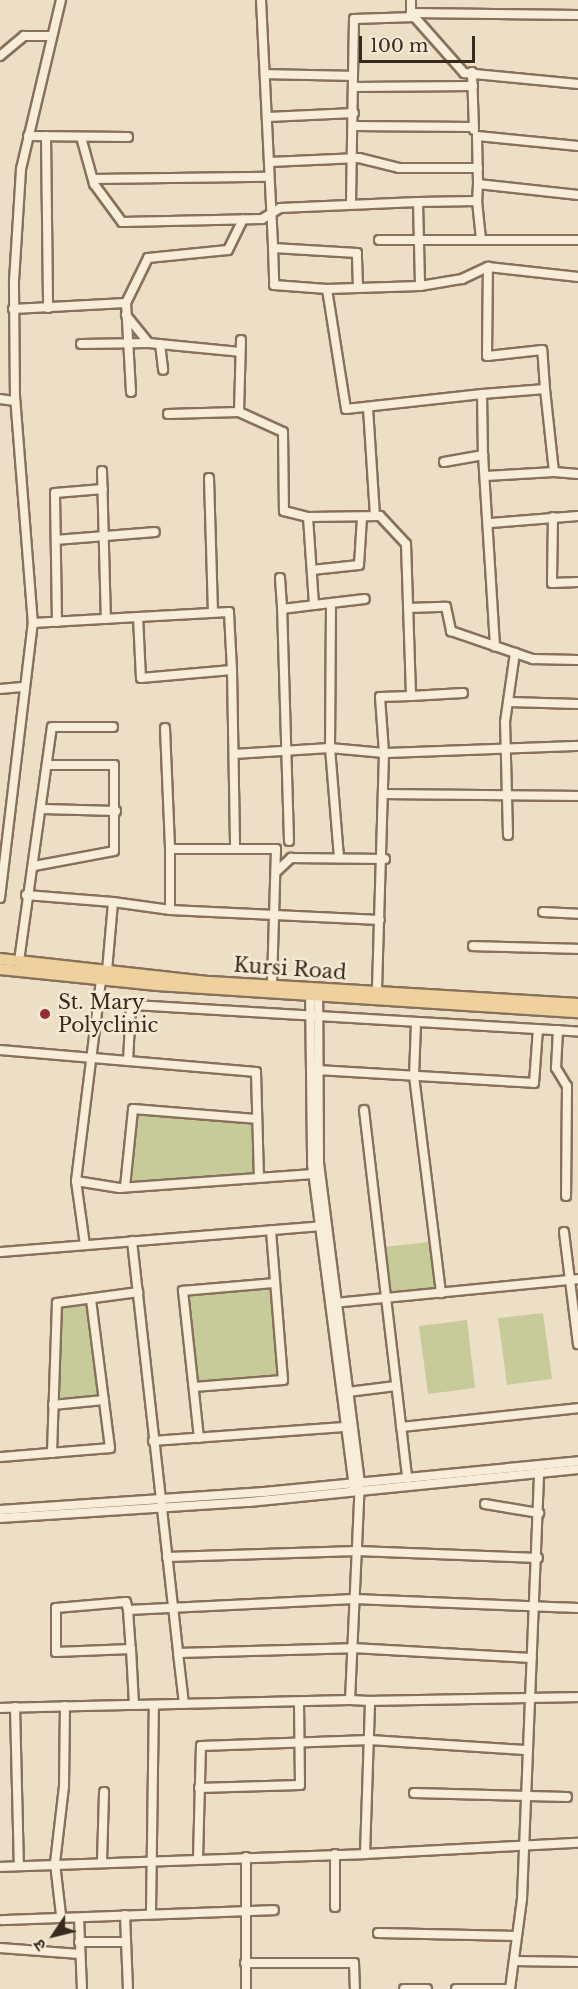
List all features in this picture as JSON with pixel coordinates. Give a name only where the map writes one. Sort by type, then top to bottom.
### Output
[{"type":"main road","name":"Kursi Road","points":[[0,959],[104,975],[578,1012]]},
{"type":"main road","name":"Kursi Road","points":[[0,969],[272,986],[314,993],[377,993],[578,1004]]},
{"type":"street","points":[[0,898],[33,623],[15,396],[13,309],[28,136],[61,0]]},
{"type":"street","points":[[261,0],[270,162],[268,216],[273,248],[274,285],[327,289],[420,286],[462,279],[488,267],[578,276]]},
{"type":"street","points":[[411,0],[413,15],[464,73],[578,84]]},
{"type":"street","points":[[351,204],[349,161],[354,126],[354,19],[413,15],[578,15]]},
{"type":"street","points":[[0,56],[24,36],[51,36]]},
{"type":"street","points":[[472,72],[472,127],[477,136],[477,201],[481,237]]},
{"type":"street","points":[[265,74],[353,76]]},
{"type":"street","points":[[354,87],[473,86]]},
{"type":"street","points":[[268,117],[354,113]]},
{"type":"street","points":[[354,126],[472,127]]},
{"type":"street","points":[[28,136],[128,137]]},
{"type":"street","points":[[46,136],[48,308]]},
{"type":"street","points":[[477,136],[578,146]]},
{"type":"street","points":[[81,137],[93,179],[122,222],[243,219],[268,216],[280,208],[477,201]]},
{"type":"street","points":[[270,162],[349,161],[478,168]]},
{"type":"street","points":[[93,179],[269,177]]},
{"type":"street","points":[[478,184],[578,195]]},
{"type":"street","points":[[418,202],[420,286]]},
{"type":"street","points":[[131,392],[126,345],[126,303],[148,258],[228,249],[243,219]]},
{"type":"street","points":[[379,240],[481,237],[578,240]]},
{"type":"street","points":[[273,248],[357,253],[358,287]]},
{"type":"street","points":[[488,267],[487,356],[542,350],[554,472]]},
{"type":"street","points":[[327,289],[346,409],[545,389]]},
{"type":"street","points":[[13,309],[126,303]]},
{"type":"street","points":[[126,315],[149,343]]},
{"type":"street","points":[[239,412],[241,340]]},
{"type":"street","points":[[81,344],[149,343],[240,352]]},
{"type":"street","points":[[160,344],[163,370]]},
{"type":"street","points":[[482,394],[483,455],[491,523],[495,647]]},
{"type":"street","points":[[0,399],[15,401],[15,396]]},
{"type":"street","points":[[368,408],[375,516],[406,544],[411,696]]},
{"type":"street","points":[[168,414],[239,412],[283,432],[284,511],[308,517],[375,516]]},
{"type":"street","points":[[444,462],[483,455]]},
{"type":"street","points":[[102,471],[106,618]]},
{"type":"street","points":[[486,476],[554,472],[578,474]]},
{"type":"street","points":[[209,478],[213,611]]},
{"type":"street","points":[[57,622],[55,493],[103,489]]},
{"type":"street","points":[[491,523],[578,516]]},
{"type":"street","points":[[308,517],[314,605]]},
{"type":"street","points":[[312,570],[359,565],[362,517]]},
{"type":"street","points":[[553,517],[552,583],[578,582]]},
{"type":"street","points":[[56,540],[155,532]]},
{"type":"street","points":[[280,578],[288,751],[289,841]]},
{"type":"street","points":[[282,609],[331,605],[364,599]]},
{"type":"street","points":[[331,605],[330,748],[339,858]]},
{"type":"street","points":[[408,608],[446,607],[451,631],[515,653],[578,660]]},
{"type":"street","points":[[33,623],[213,611],[229,612],[235,846]]},
{"type":"street","points":[[138,617],[141,678],[232,670]]},
{"type":"street","points":[[508,835],[509,702],[515,653]]},
{"type":"street","points":[[0,689],[26,687]]},
{"type":"street","points":[[377,993],[385,859],[381,697],[463,693]]},
{"type":"street","points":[[509,702],[578,704]]},
{"type":"street","points":[[19,961],[26,895],[34,866],[43,809],[52,727],[113,727]]},
{"type":"street","points":[[165,728],[170,910]]},
{"type":"street","points":[[234,754],[330,748],[384,753],[509,746],[578,746]]},
{"type":"street","points":[[34,866],[114,852],[116,811],[114,765],[47,765]]},
{"type":"street","points":[[385,794],[578,796]]},
{"type":"street","points":[[43,809],[116,811]]},
{"type":"street","points":[[170,849],[235,846],[276,849],[272,986]]},
{"type":"street","points":[[276,872],[291,858],[385,859]]},
{"type":"street","points":[[26,895],[113,902],[170,910],[275,912],[380,920]]},
{"type":"street","points":[[85,1245],[76,1181],[113,902]]},
{"type":"street","points":[[543,912],[578,914]]},
{"type":"street","points":[[473,946],[578,949]]},
{"type":"street","points":[[314,993],[313,1174],[348,1392],[356,1486],[357,1551],[350,1700]]},
{"type":"street","points":[[100,1003],[314,1019],[578,1031]]},
{"type":"street","points":[[128,1061],[131,1005]]},
{"type":"street","points":[[314,1019],[323,1226]]},
{"type":"street","points":[[416,1024],[414,1076],[441,1293]]},
{"type":"street","points":[[317,1070],[534,1083],[538,1029]]},
{"type":"street","points":[[558,1030],[556,1068],[567,1086],[566,1196]]},
{"type":"street","points":[[0,1050],[256,1072],[259,1178]]},
{"type":"street","points":[[125,1187],[133,1109],[256,1119]]},
{"type":"street","points":[[364,1110],[407,1478]]},
{"type":"street","points":[[76,1181],[125,1187],[313,1174]]},
{"type":"street","points":[[0,1251],[323,1226]]},
{"type":"street","points":[[194,1387],[283,1380],[271,1230]]},
{"type":"street","points":[[564,1232],[574,1280],[578,1344]]},
{"type":"street","points":[[132,1241],[184,1704]]},
{"type":"street","points":[[333,1303],[574,1280]]},
{"type":"street","points":[[199,1438],[183,1291],[275,1283]]},
{"type":"street","points":[[52,1453],[57,1303],[138,1292]]},
{"type":"street","points":[[0,1457],[110,1448],[91,1299]]},
{"type":"street","points":[[333,1303],[343,1427],[356,1486]]},
{"type":"street","points":[[348,1392],[396,1386]]},
{"type":"street","points":[[53,1405],[104,1400]]},
{"type":"street","points":[[401,1426],[578,1408]]},
{"type":"street","points":[[153,1441],[343,1427]]},
{"type":"street","points":[[0,1518],[539,1469],[578,1461]]},
{"type":"street","points":[[356,1486],[407,1478],[539,1469],[578,1469]]},
{"type":"street","points":[[456,1989],[510,1989],[517,1936],[523,1843],[525,1750],[536,1606],[539,1469]]},
{"type":"street","points":[[0,1510],[160,1503]]},
{"type":"street","points":[[485,1504],[539,1513]]},
{"type":"street","points":[[167,1557],[357,1551],[538,1558]]},
{"type":"street","points":[[128,1610],[354,1599],[578,1608]]},
{"type":"street","points":[[130,1649],[56,1652],[56,1608],[126,1602],[128,1610],[134,1705]]},
{"type":"street","points":[[178,1653],[352,1648],[532,1658]]},
{"type":"street","points":[[0,1708],[350,1700],[529,1700],[578,1697]]},
{"type":"street","points":[[365,1854],[370,1701]]},
{"type":"street","points":[[199,1788],[300,1785],[299,1702]]},
{"type":"street","points":[[151,1912],[154,1705]]},
{"type":"street","points":[[61,1915],[55,1863],[65,1706]]},
{"type":"street","points":[[15,1707],[19,1866]]},
{"type":"street","points":[[198,1859],[201,1746],[370,1740],[525,1750]]},
{"type":"street","points":[[102,1862],[104,1792]]},
{"type":"street","points":[[414,1793],[567,1797]]},
{"type":"street","points":[[0,1867],[55,1863],[365,1854],[523,1843],[578,1843]]},
{"type":"street","points":[[335,1854],[335,1907]]},
{"type":"street","points":[[246,1857],[246,1989]]},
{"type":"street","points":[[2,1920],[61,1915],[79,1918],[247,1908],[274,1910]]},
{"type":"street","points":[[125,1915],[124,1942],[128,1989]]},
{"type":"street","points":[[79,1918],[82,1989]]},
{"type":"street","points":[[378,1933],[517,1936]]},
{"type":"street","points":[[79,1942],[124,1942]]},
{"type":"street","points":[[0,1948],[80,1953]]},
{"type":"street","points":[[514,1961],[578,1962]]},
{"type":"street","points":[[245,1963],[354,1963],[355,1989]]},
{"type":"street","points":[[404,1989],[427,1989]]},
{"type":"green space","points":[[138,1114],[251,1122],[254,1174],[130,1183]]},
{"type":"green space","points":[[430,1242],[436,1287],[389,1293],[383,1247]]},
{"type":"green space","points":[[270,1287],[279,1377],[197,1382],[187,1294]]},
{"type":"green space","points":[[87,1302],[98,1397],[56,1399],[60,1307]]},
{"type":"green space","points":[[543,1313],[552,1379],[507,1385],[498,1318]]},
{"type":"green space","points":[[467,1320],[475,1388],[428,1394],[419,1326]]},
{"type":"place","name":"St. Mary Polyclinic","points":[[45,1014]]}]
